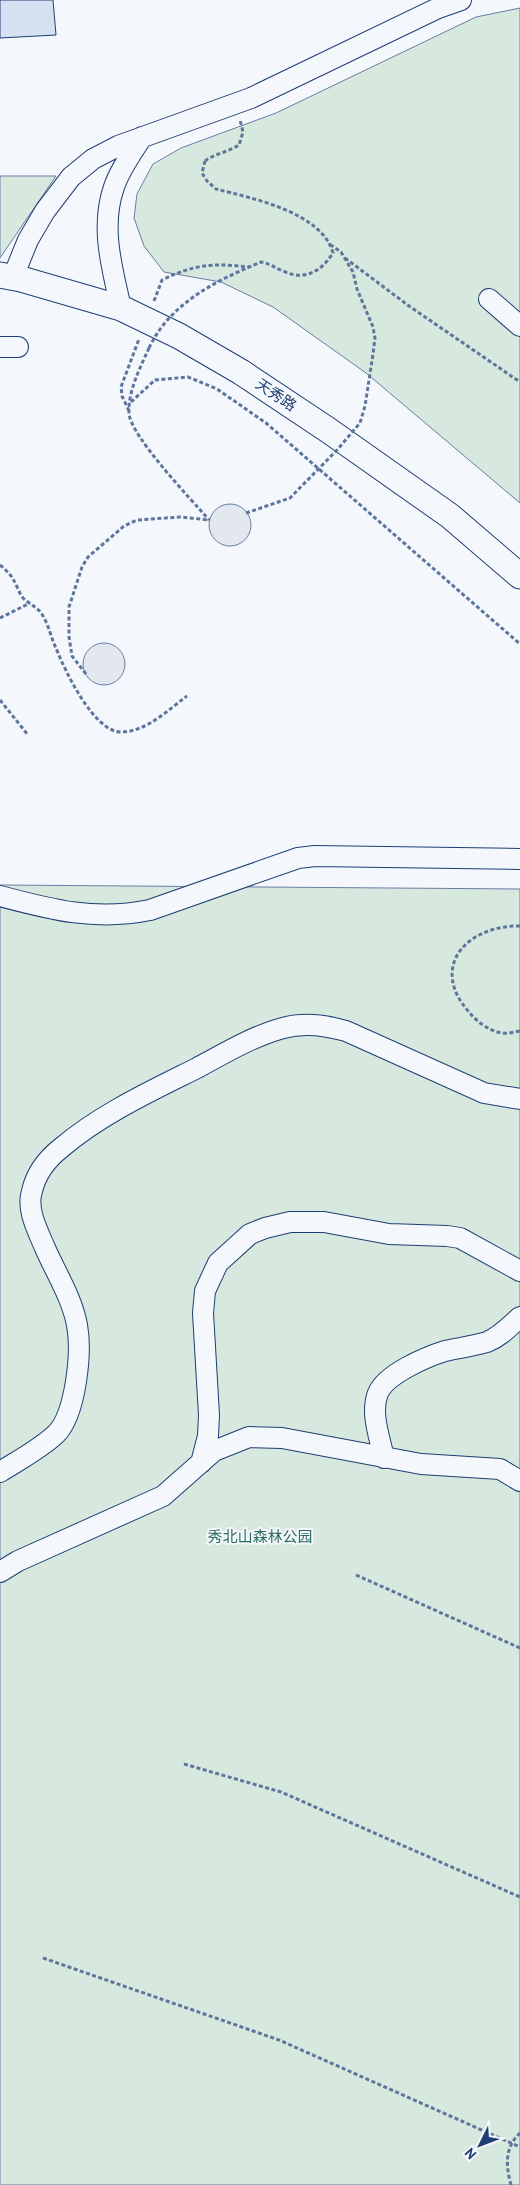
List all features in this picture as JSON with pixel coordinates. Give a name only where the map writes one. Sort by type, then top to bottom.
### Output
[{"type":"main road","name":"天秀路","points":[[6,276],[121,308],[179,336],[241,372],[328,430],[450,516],[520,576]]},
{"type":"street","points":[[6,276],[46,210],[71,177],[106,151],[232,104],[316,67],[438,8],[461,0]]},
{"type":"street","points":[[121,308],[109,254],[106,230],[114,186],[142,137]]},
{"type":"street","points":[[489,299],[520,326]]},
{"type":"street","points":[[0,896],[53,911],[102,916],[125,915],[150,910],[298,858],[315,856],[520,859]]},
{"type":"street","points":[[0,1472],[36,1449],[56,1433],[66,1419],[73,1394],[77,1362],[77,1324],[71,1305],[34,1223],[30,1203],[31,1192],[38,1174],[61,1148],[82,1132],[135,1099],[248,1041],[282,1028],[300,1025],[328,1025],[346,1031],[484,1094],[520,1099]]},
{"type":"street","points":[[201,1463],[208,1436],[209,1415],[203,1313],[206,1291],[218,1264],[250,1234],[290,1222],[324,1222],[389,1234],[447,1236],[460,1238],[520,1271]]},
{"type":"street","points":[[384,1458],[375,1415],[378,1394],[382,1387],[392,1377],[417,1362],[444,1352],[487,1342],[497,1337],[520,1317]]},
{"type":"street","points":[[0,1572],[18,1561],[163,1496],[214,1451],[249,1437],[282,1438],[421,1464],[500,1469],[520,1481]]},
{"type":"path","points":[[232,104],[240,121],[243,132],[242,140],[239,145],[226,153],[210,157],[205,161],[202,173],[207,181],[216,189],[290,211],[307,222],[341,252],[354,272],[357,289],[373,327],[375,338],[365,406],[360,423],[337,450],[290,498],[246,512]]},
{"type":"path","points":[[86,674],[72,656],[69,637],[70,606],[82,567],[88,557],[124,526],[137,520],[180,517],[210,520],[141,438],[129,415],[137,374],[149,348],[157,334],[183,304],[201,290],[261,262],[268,263],[295,276],[316,272],[326,264],[333,253],[331,245]]},
{"type":"path","points":[[345,258],[520,382]]},
{"type":"path","points":[[130,411],[122,396],[121,387],[162,280],[190,268],[224,265],[249,267]]},
{"type":"path","points":[[131,402],[155,380],[188,376],[217,389],[266,423],[520,644]]},
{"type":"path","points":[[0,565],[14,580],[22,598],[43,615],[56,649],[76,690],[95,716],[112,731],[123,732],[138,728],[154,720],[187,696]]},
{"type":"path","points":[[0,618],[30,603]]},
{"type":"path","points":[[0,700],[28,735]]},
{"type":"path","points":[[520,926],[486,931],[464,944],[455,957],[452,982],[459,1002],[487,1028],[502,1033],[520,1031]]},
{"type":"path","points":[[356,1575],[520,1648]]},
{"type":"path","points":[[184,1764],[281,1792],[520,1897]]},
{"type":"path","points":[[43,1958],[279,2040],[520,2147]]},
{"type":"path","points":[[511,2185],[506,2158],[512,2143],[520,2133]]},
{"type":"green space","points":[[520,8],[520,503],[366,373],[273,307],[221,282],[164,272],[144,246],[134,218],[137,194],[153,164],[181,148],[276,113],[476,17]]},
{"type":"green space","points":[[0,176],[56,176],[0,258]]},
{"type":"green space","name":"秀北山森林公园","points":[[0,885],[520,889],[520,2185],[0,2185]]},
{"type":"shaded area","points":[[226,504],[234,504],[245,510],[251,525],[245,540],[234,546],[226,546],[215,540],[209,529],[209,521],[215,510]]},
{"type":"shaded area","points":[[100,643],[108,643],[119,649],[125,664],[119,679],[108,685],[100,685],[89,679],[83,668],[83,660],[89,649]]},
{"type":"building","points":[[0,0],[53,0],[56,35],[0,38]]}]
